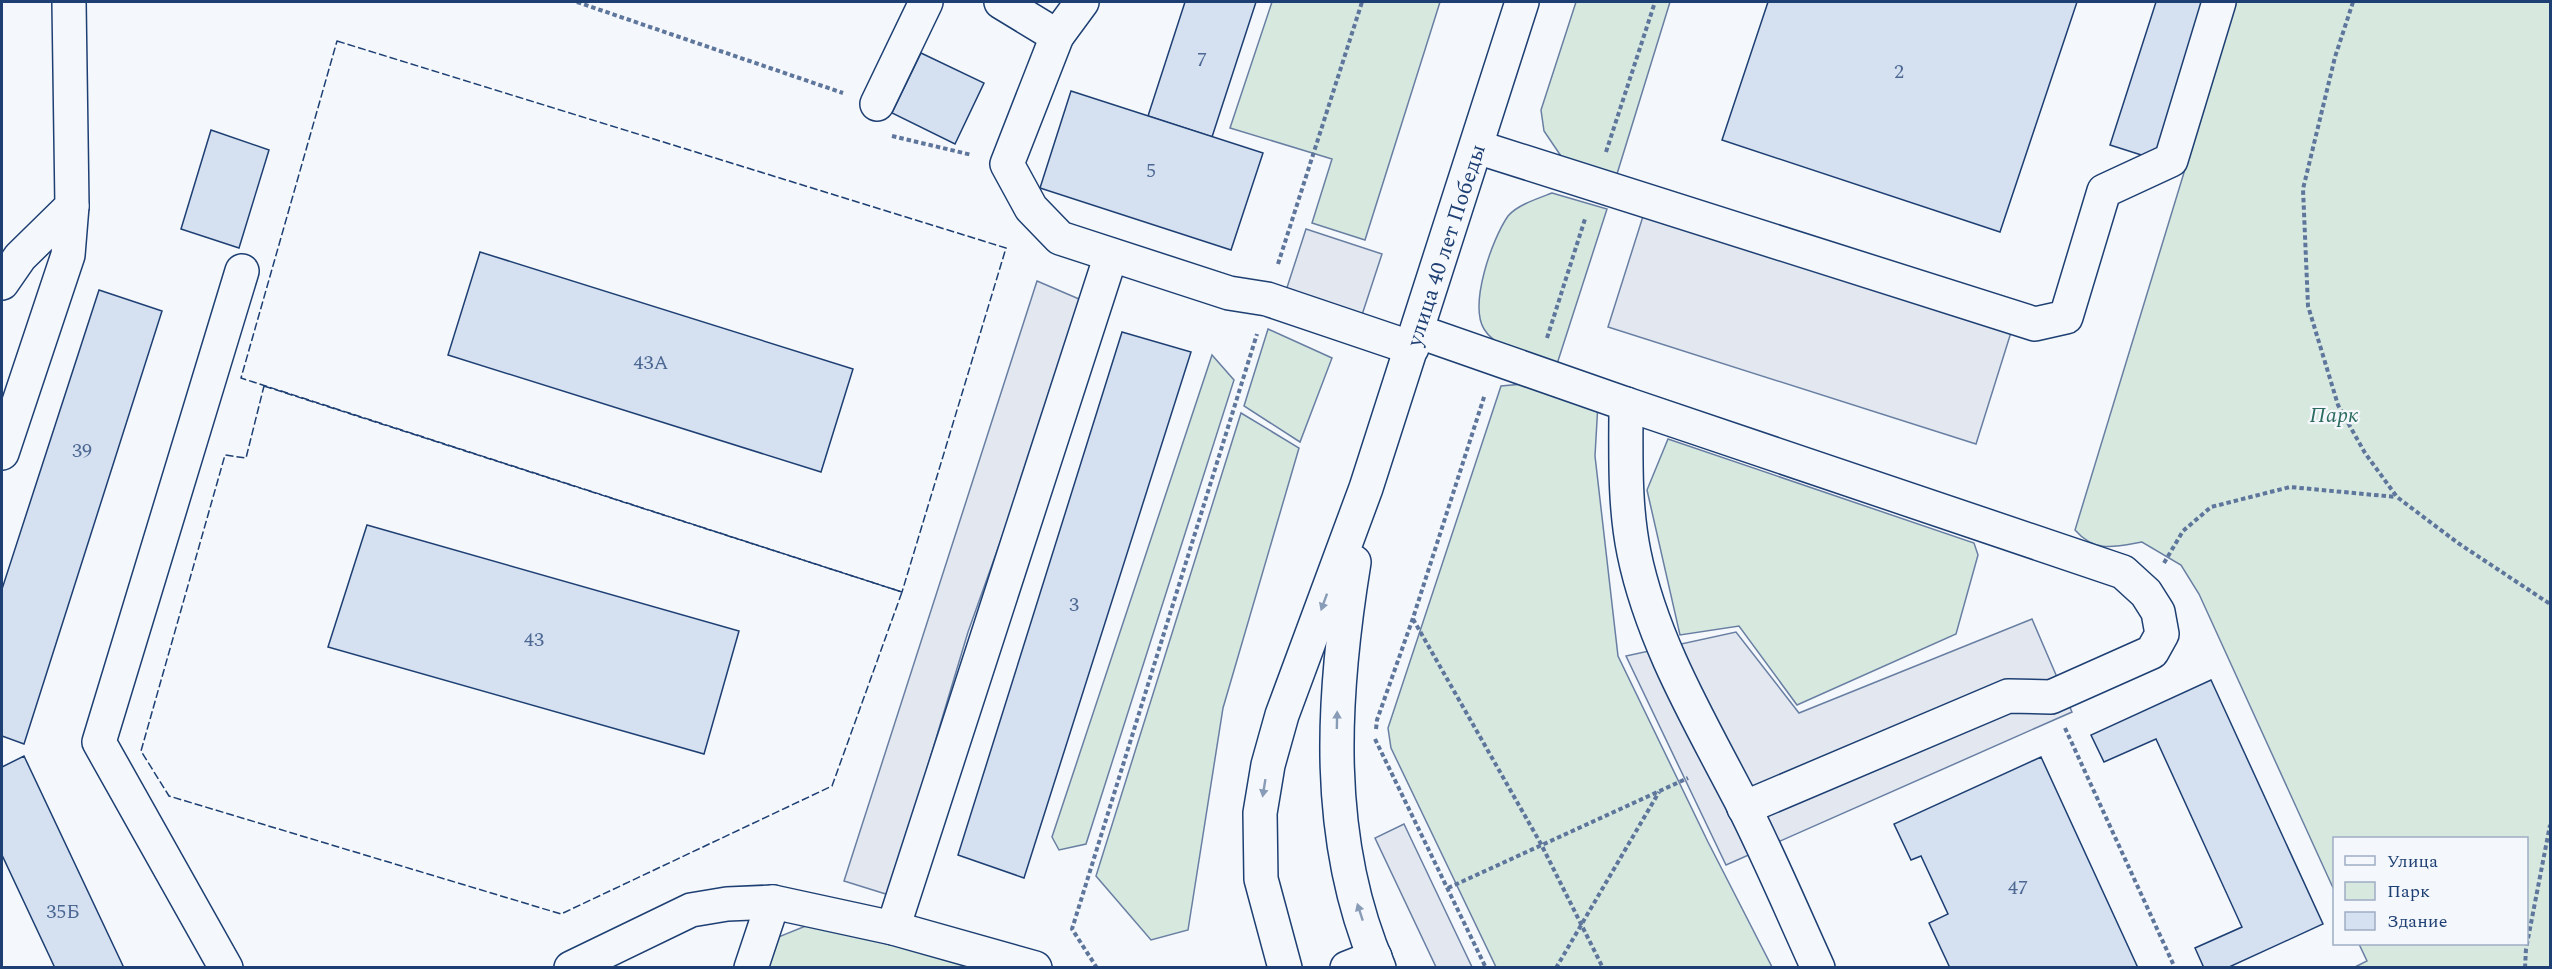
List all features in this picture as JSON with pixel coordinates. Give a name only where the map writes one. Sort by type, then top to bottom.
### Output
[{"type":"main road","points":[[2,453],[68,255],[72,206],[69,2]]},
{"type":"main road","points":[[877,104],[926,2]]},
{"type":"main road","points":[[1001,2],[1057,36]]},
{"type":"main road","points":[[1082,2],[1057,36],[1007,164],[1030,208],[1060,238],[1229,293],[1267,299],[1414,340],[1497,360],[2123,572],[2146,593],[2158,612],[2162,634],[2152,652],[2051,698],[2008,696],[1744,808]]},
{"type":"main road","name":"улица 40 лет Победы","points":[[1286,968],[1261,879],[1260,813],[1268,765],[1282,715],[1366,488],[1522,2]]},
{"type":"main road","points":[[1477,147],[2034,324],[2066,317],[2104,191],[2170,160],[2219,2]]},
{"type":"main road","points":[[2,283],[20,257],[72,206]]},
{"type":"main road","points":[[893,928],[1112,255]]},
{"type":"main road","points":[[226,968],[99,742],[242,271]]},
{"type":"main road","points":[[1626,404],[1626,502],[1634,553],[1645,596],[1660,640],[1744,808],[1818,968]]},
{"type":"main road","name":"улица 40 лет Победы","points":[[1366,488],[1345,615],[1337,708],[1336,780],[1341,835],[1367,964]]},
{"type":"main road","points":[[1261,879],[1267,968]]},
{"type":"main road","points":[[751,968],[773,902]]},
{"type":"main road","points":[[571,968],[691,910],[727,904],[773,902],[893,928],[1035,968]]},
{"type":"path","points":[[578,2],[877,104],[891,136],[1007,164]]},
{"type":"path","points":[[1098,968],[1072,929],[1267,299],[1362,2]]},
{"type":"path","points":[[2353,2],[2335,57],[2303,189],[2308,306],[2338,405],[2365,453],[2397,497],[2458,543],[2550,604]]},
{"type":"path","points":[[1486,968],[1375,741],[1377,720],[1413,618],[1497,360]]},
{"type":"path","points":[[2146,593],[2183,531],[2211,507],[2290,487],[2397,497]]},
{"type":"path","points":[[1413,618],[1541,844],[1603,968]]},
{"type":"path","points":[[2051,698],[2175,968]]},
{"type":"path","points":[[1448,888],[1721,762]]},
{"type":"path","points":[[1556,968],[1581,922],[1660,792]]},
{"type":"path","points":[[2528,939],[2550,825]]},
{"type":"path","points":[[2524,968],[2527,945]]},
{"type":"green space","points":[[1272,2],[1440,2],[1365,240],[1312,223],[1332,159],[1230,128]]},
{"type":"green space","points":[[1576,2],[1670,2],[1617,174],[1563,159],[1544,131],[1541,110]]},
{"type":"green space","name":"Парк","points":[[2236,2],[2550,2],[2550,967],[2355,967],[2367,961],[2359,945],[2528,945],[2528,837],[2333,837],[2333,888],[2199,594],[2181,565],[2142,542],[2114,546],[2098,545],[2082,537],[2075,530]]},
{"type":"green space","points":[[1552,193],[1607,209],[1557,364],[1507,348],[1490,337],[1480,318],[1479,304],[1489,255],[1508,216],[1522,205]]},
{"type":"green space","points":[[1268,329],[1332,358],[1300,442],[1244,406]]},
{"type":"green space","points":[[1212,355],[1234,380],[1086,844],[1059,850],[1052,837]]},
{"type":"green space","points":[[1533,383],[1598,403],[1595,456],[1618,656],[1708,842],[1772,967],[1496,967],[1391,748],[1388,728],[1501,386]]},
{"type":"green space","points":[[1241,413],[1299,448],[1223,708],[1188,930],[1151,940],[1096,876]]},
{"type":"green space","points":[[1668,439],[1974,543],[1978,555],[1956,634],[1797,705],[1739,626],[1680,635],[1647,490]]},
{"type":"green space","points":[[813,923],[992,968],[757,968],[766,942]]},
{"type":"shaded area","points":[[1645,210],[2013,326],[1976,444],[1608,327]]},
{"type":"shaded area","points":[[1306,229],[1382,254],[1358,327],[1282,303]]},
{"type":"shaded area","points":[[1037,281],[1086,302],[968,632],[889,895],[844,881]]},
{"type":"shaded area","points":[[2032,619],[2072,712],[1726,865],[1626,656],[1736,632],[1799,713]]},
{"type":"shaded area","points":[[1404,824],[1472,967],[1436,967],[1375,838]]},
{"type":"building","points":[[1185,2],[1256,2],[1212,137],[1148,116]]},
{"type":"building","points":[[1768,2],[2077,2],[2000,232],[1722,140]]},
{"type":"building","points":[[2156,2],[2207,2],[2157,160],[2110,145]]},
{"type":"building","points":[[921,53],[984,83],[955,144],[892,113]]},
{"type":"building","points":[[1071,91],[1263,153],[1231,250],[1040,188]]},
{"type":"building","points":[[211,130],[269,150],[239,248],[181,229]]},
{"type":"building","points":[[480,252],[853,369],[821,472],[448,355]]},
{"type":"building","points":[[99,290],[162,311],[24,744],[2,736],[2,589]]},
{"type":"building","points":[[1122,332],[1191,352],[1024,878],[958,855]]},
{"type":"building","points":[[367,525],[739,631],[704,754],[328,647]]},
{"type":"building","points":[[2211,680],[2323,924],[2227,968],[2204,968],[2195,948],[2242,927],[2156,739],[2104,762],[2091,735]]},
{"type":"building","points":[[24,756],[124,968],[55,968],[2,855],[2,767]]},
{"type":"building","points":[[2041,757],[2138,968],[1950,968],[1929,923],[1948,914],[1921,856],[1911,860],[1894,824]]},
{"type":"fence","points":[[337,41],[1006,248],[902,592],[241,378],[337,41]]},
{"type":"fence","points":[[264,386],[902,592],[832,786],[561,914],[169,796],[141,751],[225,455],[246,458],[264,386]]}]
